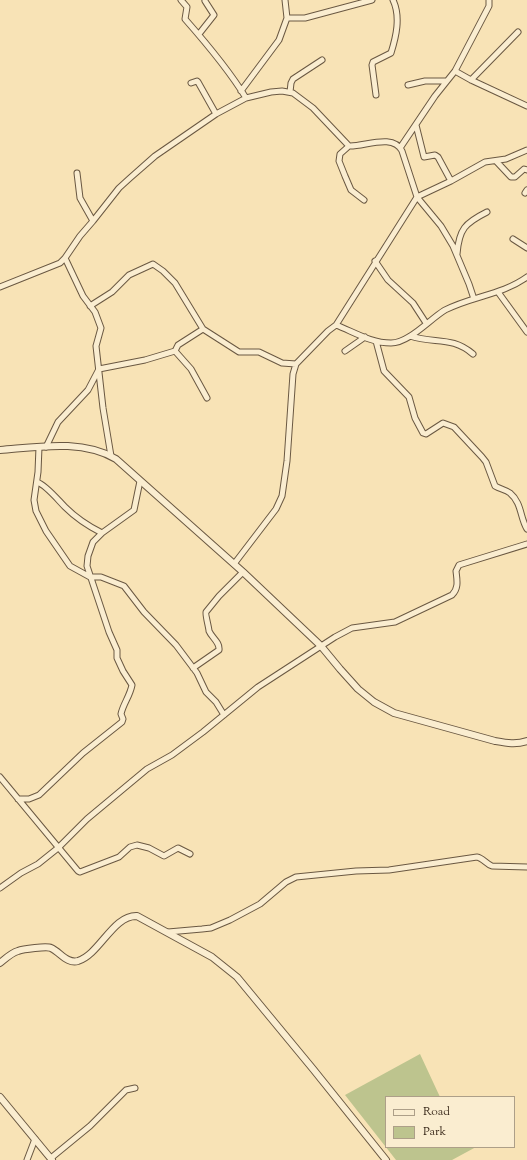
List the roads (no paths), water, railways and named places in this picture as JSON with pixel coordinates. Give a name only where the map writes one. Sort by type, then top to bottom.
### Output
[{"type":"street","points":[[181,0],[187,7],[185,19],[216,56],[246,98]]},
{"type":"street","points":[[241,91],[279,40],[287,18],[285,0]]},
{"type":"street","points":[[287,18],[305,18],[372,0]]},
{"type":"street","points":[[376,95],[372,65],[373,62],[391,53],[398,20],[397,9],[393,0]]},
{"type":"street","points":[[400,148],[446,81],[456,71],[489,6],[489,0]]},
{"type":"street","points":[[199,34],[214,17],[205,1]]},
{"type":"street","points":[[471,80],[518,32]]},
{"type":"street","points":[[290,92],[291,83],[294,79],[322,60]]},
{"type":"street","points":[[456,71],[471,80],[527,106]]},
{"type":"street","points":[[408,85],[425,81],[446,81]]},
{"type":"street","points":[[191,83],[198,82],[216,114]]},
{"type":"street","points":[[0,287],[55,265],[65,258],[92,220],[124,183],[155,156],[216,114],[246,98],[271,92],[290,92],[313,108],[348,146]]},
{"type":"street","points":[[416,125],[424,155],[426,157],[435,155],[438,157],[451,181]]},
{"type":"street","points":[[364,200],[351,190],[339,161],[340,154],[348,146],[390,142],[398,145],[416,197],[441,226],[457,255],[474,299]]},
{"type":"street","points":[[234,564],[276,509],[282,496],[287,461],[293,374],[296,364],[331,328],[336,325],[416,197],[451,181],[485,162],[506,159],[527,150]]},
{"type":"street","points":[[496,161],[504,171],[513,178],[524,169],[527,170]]},
{"type":"street","points":[[77,173],[80,198],[92,220]]},
{"type":"street","points":[[457,255],[458,241],[464,230],[469,223],[487,212]]},
{"type":"street","points":[[513,239],[527,248]]},
{"type":"street","points":[[65,258],[83,296],[97,316],[101,328],[96,346],[111,456]]},
{"type":"street","points":[[375,261],[388,280],[413,303],[426,323]]},
{"type":"street","points":[[90,306],[112,292],[129,275],[153,264],[163,271],[175,283],[203,329],[239,352],[259,352],[282,363],[296,364]]},
{"type":"street","points":[[336,325],[376,341],[392,343],[410,336],[426,323],[445,311],[474,299],[498,292],[517,284],[527,277]]},
{"type":"street","points":[[498,292],[527,332]]},
{"type":"street","points":[[99,369],[145,360],[175,351],[178,345],[203,329]]},
{"type":"street","points":[[410,336],[428,340],[451,341],[459,344],[473,354]]},
{"type":"street","points":[[345,351],[365,337]]},
{"type":"street","points":[[376,341],[384,370],[409,397],[423,433],[426,434],[443,423],[454,427],[486,462],[495,486],[514,497],[521,510],[527,529]]},
{"type":"street","points":[[175,351],[191,369],[207,398]]},
{"type":"street","points":[[46,447],[58,422],[88,390],[99,369]]},
{"type":"street","points":[[39,447],[37,482],[34,500],[36,512],[46,531],[70,566],[90,577],[102,577],[124,586],[144,612],[176,646],[193,668],[206,692],[216,702],[224,715]]},
{"type":"street","points":[[0,450],[39,447],[81,447],[97,450],[111,456],[243,572],[321,646],[358,689],[374,702],[394,713],[506,743],[519,744],[527,741]]},
{"type":"street","points":[[18,799],[29,799],[39,795],[83,753],[122,722],[122,710],[130,694],[132,685],[117,658],[116,650],[87,566],[88,556],[93,542],[102,533],[132,513],[135,507],[140,481]]},
{"type":"street","points":[[37,482],[43,484],[52,495],[88,526],[102,533]]},
{"type":"street","points":[[0,888],[21,873],[38,864],[58,848],[87,819],[147,769],[172,755],[258,687],[335,637],[352,628],[395,622],[452,595],[457,587],[456,571],[459,565],[527,544]]},
{"type":"street","points":[[193,668],[219,650],[218,643],[209,629],[209,622],[205,615],[219,596],[243,572]]},
{"type":"street","points":[[0,777],[58,848],[80,872],[119,857],[130,847],[137,845],[149,848],[164,856],[178,848],[190,854]]},
{"type":"street","points":[[168,932],[211,928],[260,904],[286,882],[302,876],[389,870],[478,857],[492,866],[527,867]]},
{"type":"street","points":[[0,963],[17,951],[46,947],[51,948],[68,961],[76,962],[84,958],[123,920],[130,915],[137,916],[212,957],[236,977],[313,1069],[386,1160]]},
{"type":"street","points":[[0,1096],[51,1159],[90,1126],[126,1090],[134,1088]]},
{"type":"street","points":[[27,1160],[35,1139]]}]
